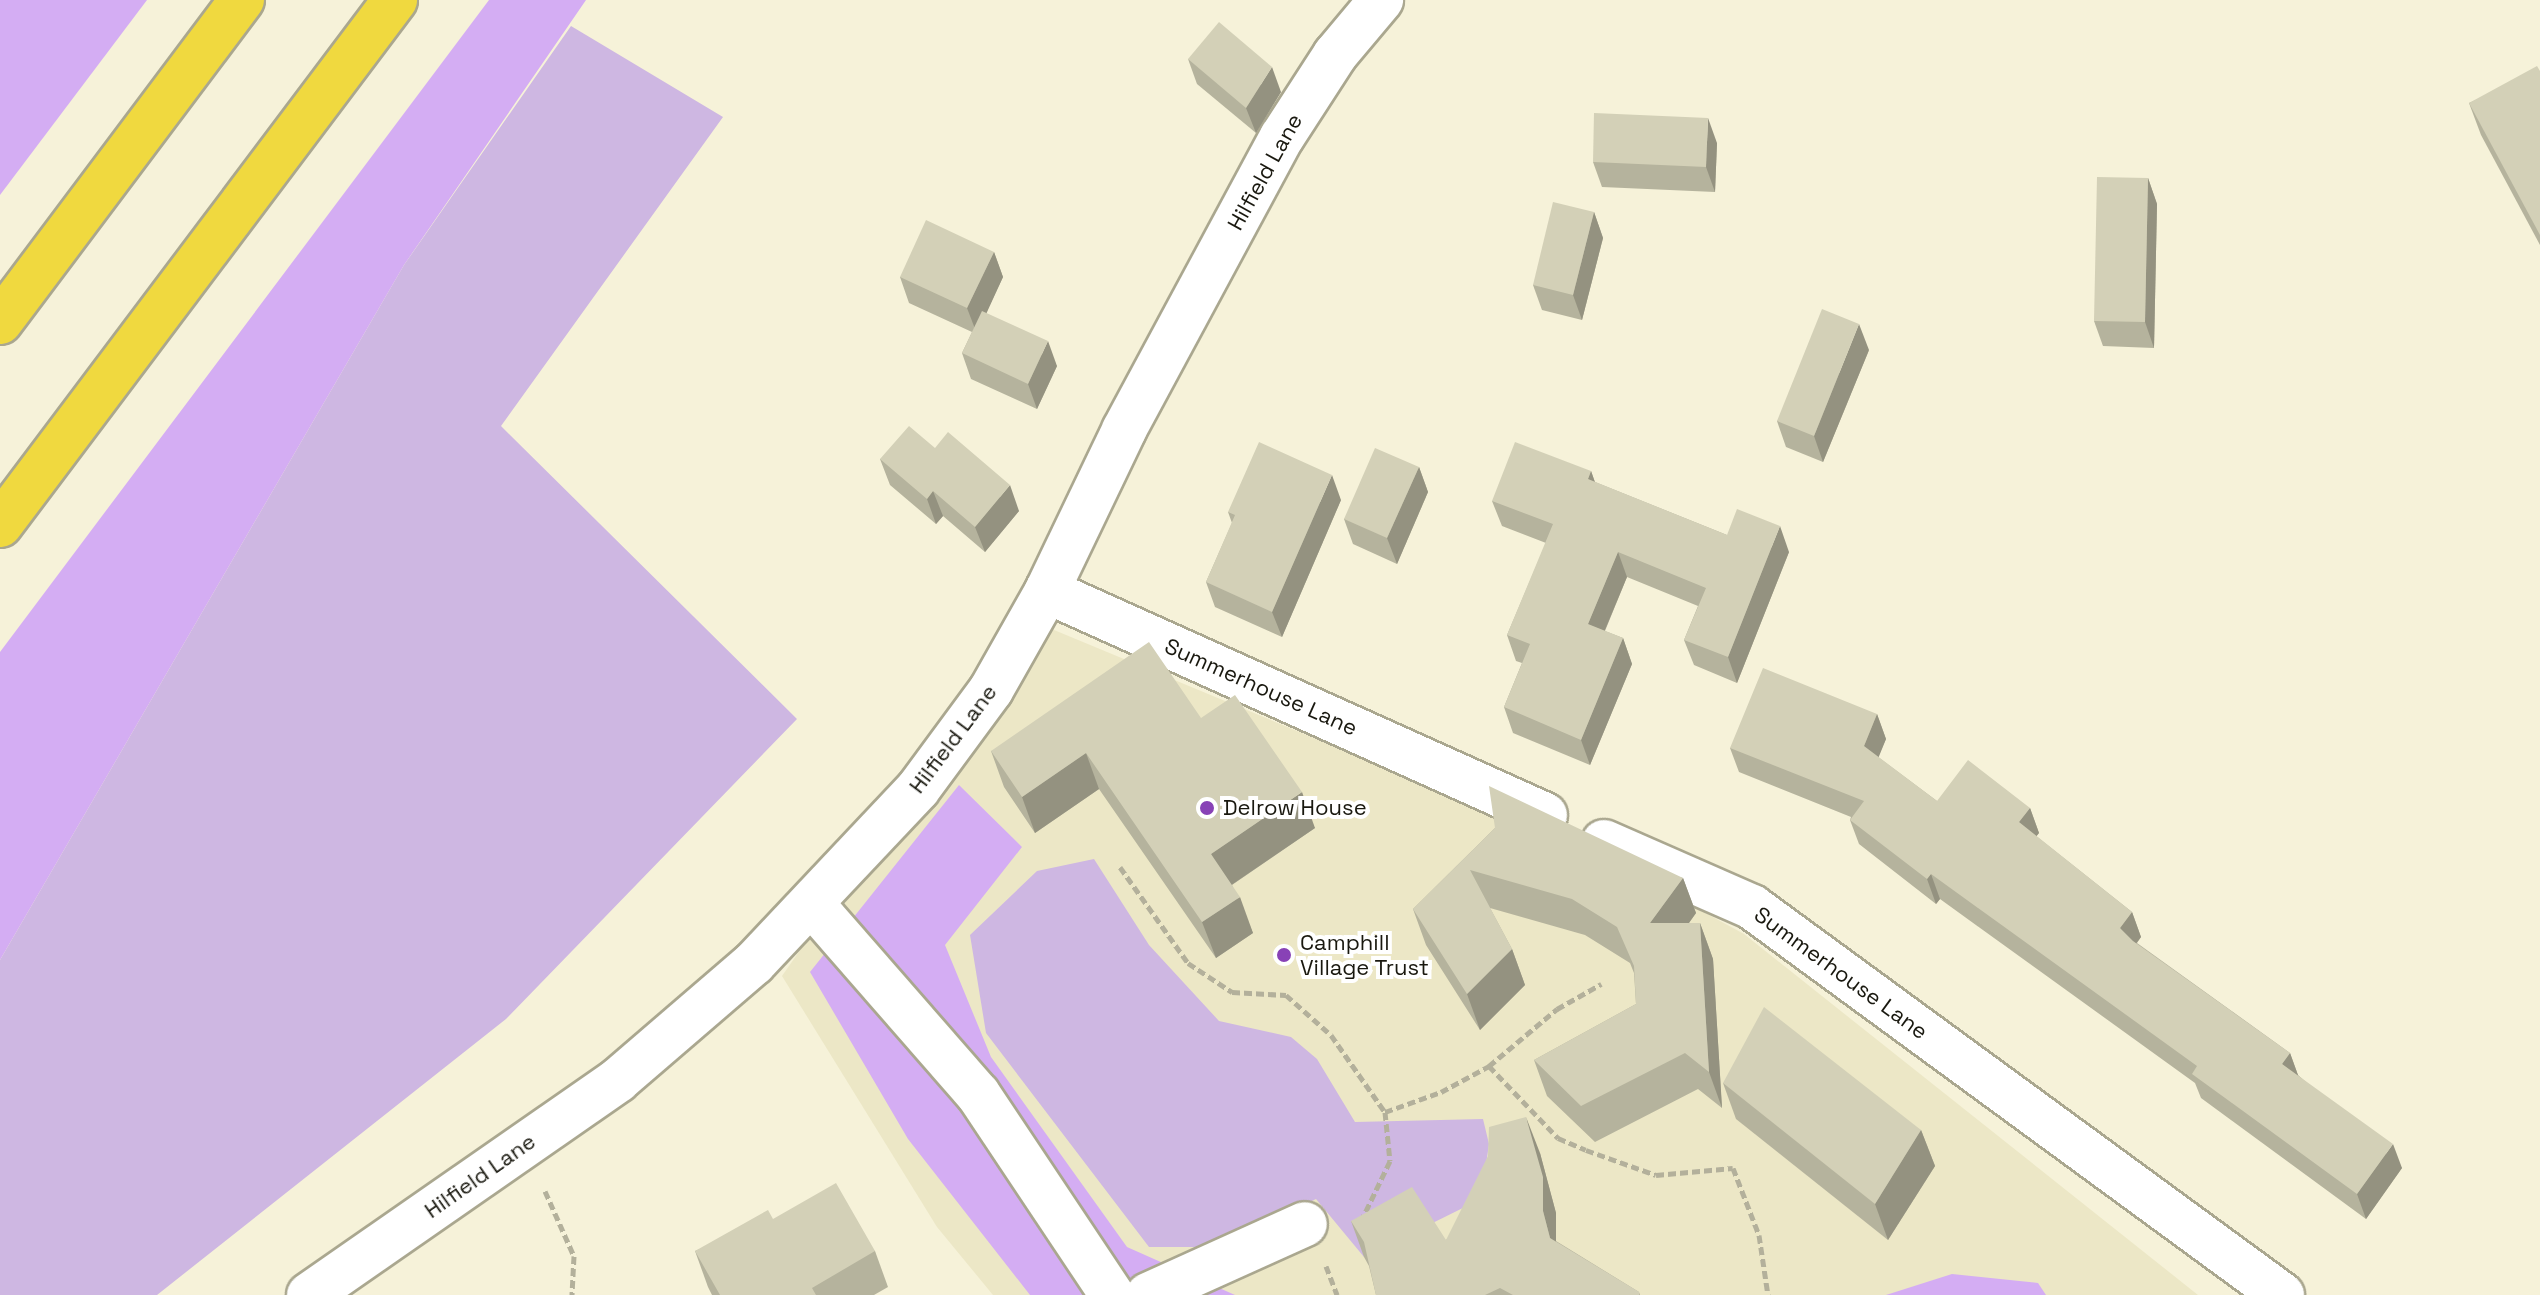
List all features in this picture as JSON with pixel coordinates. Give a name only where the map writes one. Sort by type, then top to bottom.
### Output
[{"type":"highway","points":[[0,322],[242,0]]},
{"type":"highway","points":[[0,525],[395,0]]},
{"type":"street","name":"Hilfield Lane","points":[[309,1295],[618,1080],[754,963],[927,777],[991,690],[1047,591],[1124,430],[1282,137],[1335,55],[1381,0]]},
{"type":"street","name":"Summerhouse Lane","points":[[1047,591],[1752,907],[2282,1295]]},
{"type":"street","points":[[812,904],[978,1094],[1112,1295]]},
{"type":"street","points":[[1148,1295],[1319,1239]]},
{"type":"path","points":[[1120,867],[1188,963],[1232,992],[1286,995],[1331,1035],[1385,1112],[1390,1161],[1381,1189],[1358,1223]]},
{"type":"path","points":[[1385,1112],[1441,1092],[1489,1066],[1557,1009],[1601,984]]},
{"type":"path","points":[[1489,1066],[1558,1138],[1572,1144],[1656,1175],[1733,1168],[1759,1235],[1768,1295]]},
{"type":"path","points":[[517,1150],[560,1216],[574,1256],[572,1295]]},
{"type":"path","points":[[1319,1239],[1337,1295]]},
{"type":"shaded area","points":[[0,0],[147,0],[0,195]]},
{"type":"shaded area","points":[[489,0],[586,0],[404,265],[0,960],[0,652]]},
{"type":"shaded area","points":[[571,26],[723,117],[501,426],[797,719],[506,1019],[157,1295],[0,1295],[0,960],[404,265]]},
{"type":"shaded area","name":"Camphill Village Trust","points":[[1030,620],[1610,861],[1744,934],[2198,1295],[993,1295],[937,1227],[782,976]]},
{"type":"shaded area","points":[[959,785],[1022,847],[945,945],[991,1057],[1127,1247],[1235,1295],[1030,1295],[908,1139],[810,972]]},
{"type":"shaded area","points":[[1094,859],[1149,945],[1219,1021],[1291,1037],[1317,1059],[1355,1122],[1483,1119],[1489,1144],[1481,1199],[1364,1257],[1316,1199],[1216,1247],[1149,1247],[986,1033],[970,935],[1037,871]]},
{"type":"shaded area","points":[[1952,1274],[2038,1283],[2046,1295],[1886,1295]]},
{"type":"building","points":[[1219,22],[1272,67],[1246,108],[1188,59]]},
{"type":"building","points":[[2537,66],[2540,71],[2540,235],[2469,103]]},
{"type":"building","points":[[1594,113],[1708,118],[1706,167],[1593,162]]},
{"type":"building","points":[[2097,177],[2148,178],[2145,322],[2094,321]]},
{"type":"building","points":[[1553,202],[1594,212],[1573,295],[1533,285]]},
{"type":"building","points":[[926,220],[994,252],[967,308],[900,277]]},
{"type":"building","points":[[1822,309],[1859,324],[1814,436],[1777,421]]},
{"type":"building","points":[[982,311],[1048,341],[1028,384],[962,353]]},
{"type":"building","points":[[909,426],[935,448],[948,432],[1010,485],[975,527],[933,491],[927,499],[880,459]]},
{"type":"building","points":[[1259,442],[1332,475],[1272,612],[1206,582],[1235,515],[1228,512]]},
{"type":"building","points":[[1515,442],[1591,471],[1588,479],[1727,535],[1737,509],[1780,526],[1728,657],[1684,640],[1706,588],[1618,552],[1588,624],[1623,638],[1581,740],[1504,707],[1530,644],[1507,635],[1553,524],[1492,501]]},
{"type":"building","points":[[1375,448],[1419,467],[1387,538],[1344,519]]},
{"type":"building","name":"Delrow House","points":[[1149,642],[1201,718],[1235,695],[1302,792],[1211,854],[1240,897],[1202,922],[1086,753],[1022,797],[991,751]]},
{"type":"building","points":[[1763,668],[1877,714],[1864,746],[1937,801],[1968,760],[2030,808],[2019,822],[2132,912],[2120,928],[2133,941],[2290,1053],[2282,1064],[2393,1144],[2357,1194],[2192,1074],[2197,1066],[1931,874],[1927,879],[1850,820],[1864,801],[1730,748]]},
{"type":"building","points":[[1489,786],[1683,878],[1650,923],[1700,923],[1709,1072],[1685,1053],[1581,1106],[1534,1060],[1636,1004],[1634,966],[1617,927],[1572,899],[1470,870],[1512,949],[1467,994],[1413,909],[1495,828]]},
{"type":"building","points":[[1764,1007],[1921,1130],[1875,1204],[1723,1083]]},
{"type":"building","points":[[1526,1117],[1543,1177],[1543,1211],[1550,1238],[1639,1292],[1639,1295],[1513,1295],[1500,1288],[1485,1295],[1376,1295],[1364,1242],[1351,1221],[1412,1187],[1446,1240],[1488,1156],[1489,1127]]},
{"type":"building","points":[[836,1183],[875,1251],[812,1288],[816,1295],[720,1295],[695,1251],[768,1210],[773,1219]]},
{"type":"place","name":"Delrow House","points":[[1207,808]]},
{"type":"place","name":"Camphill Village Trust","points":[[1284,955]]}]
